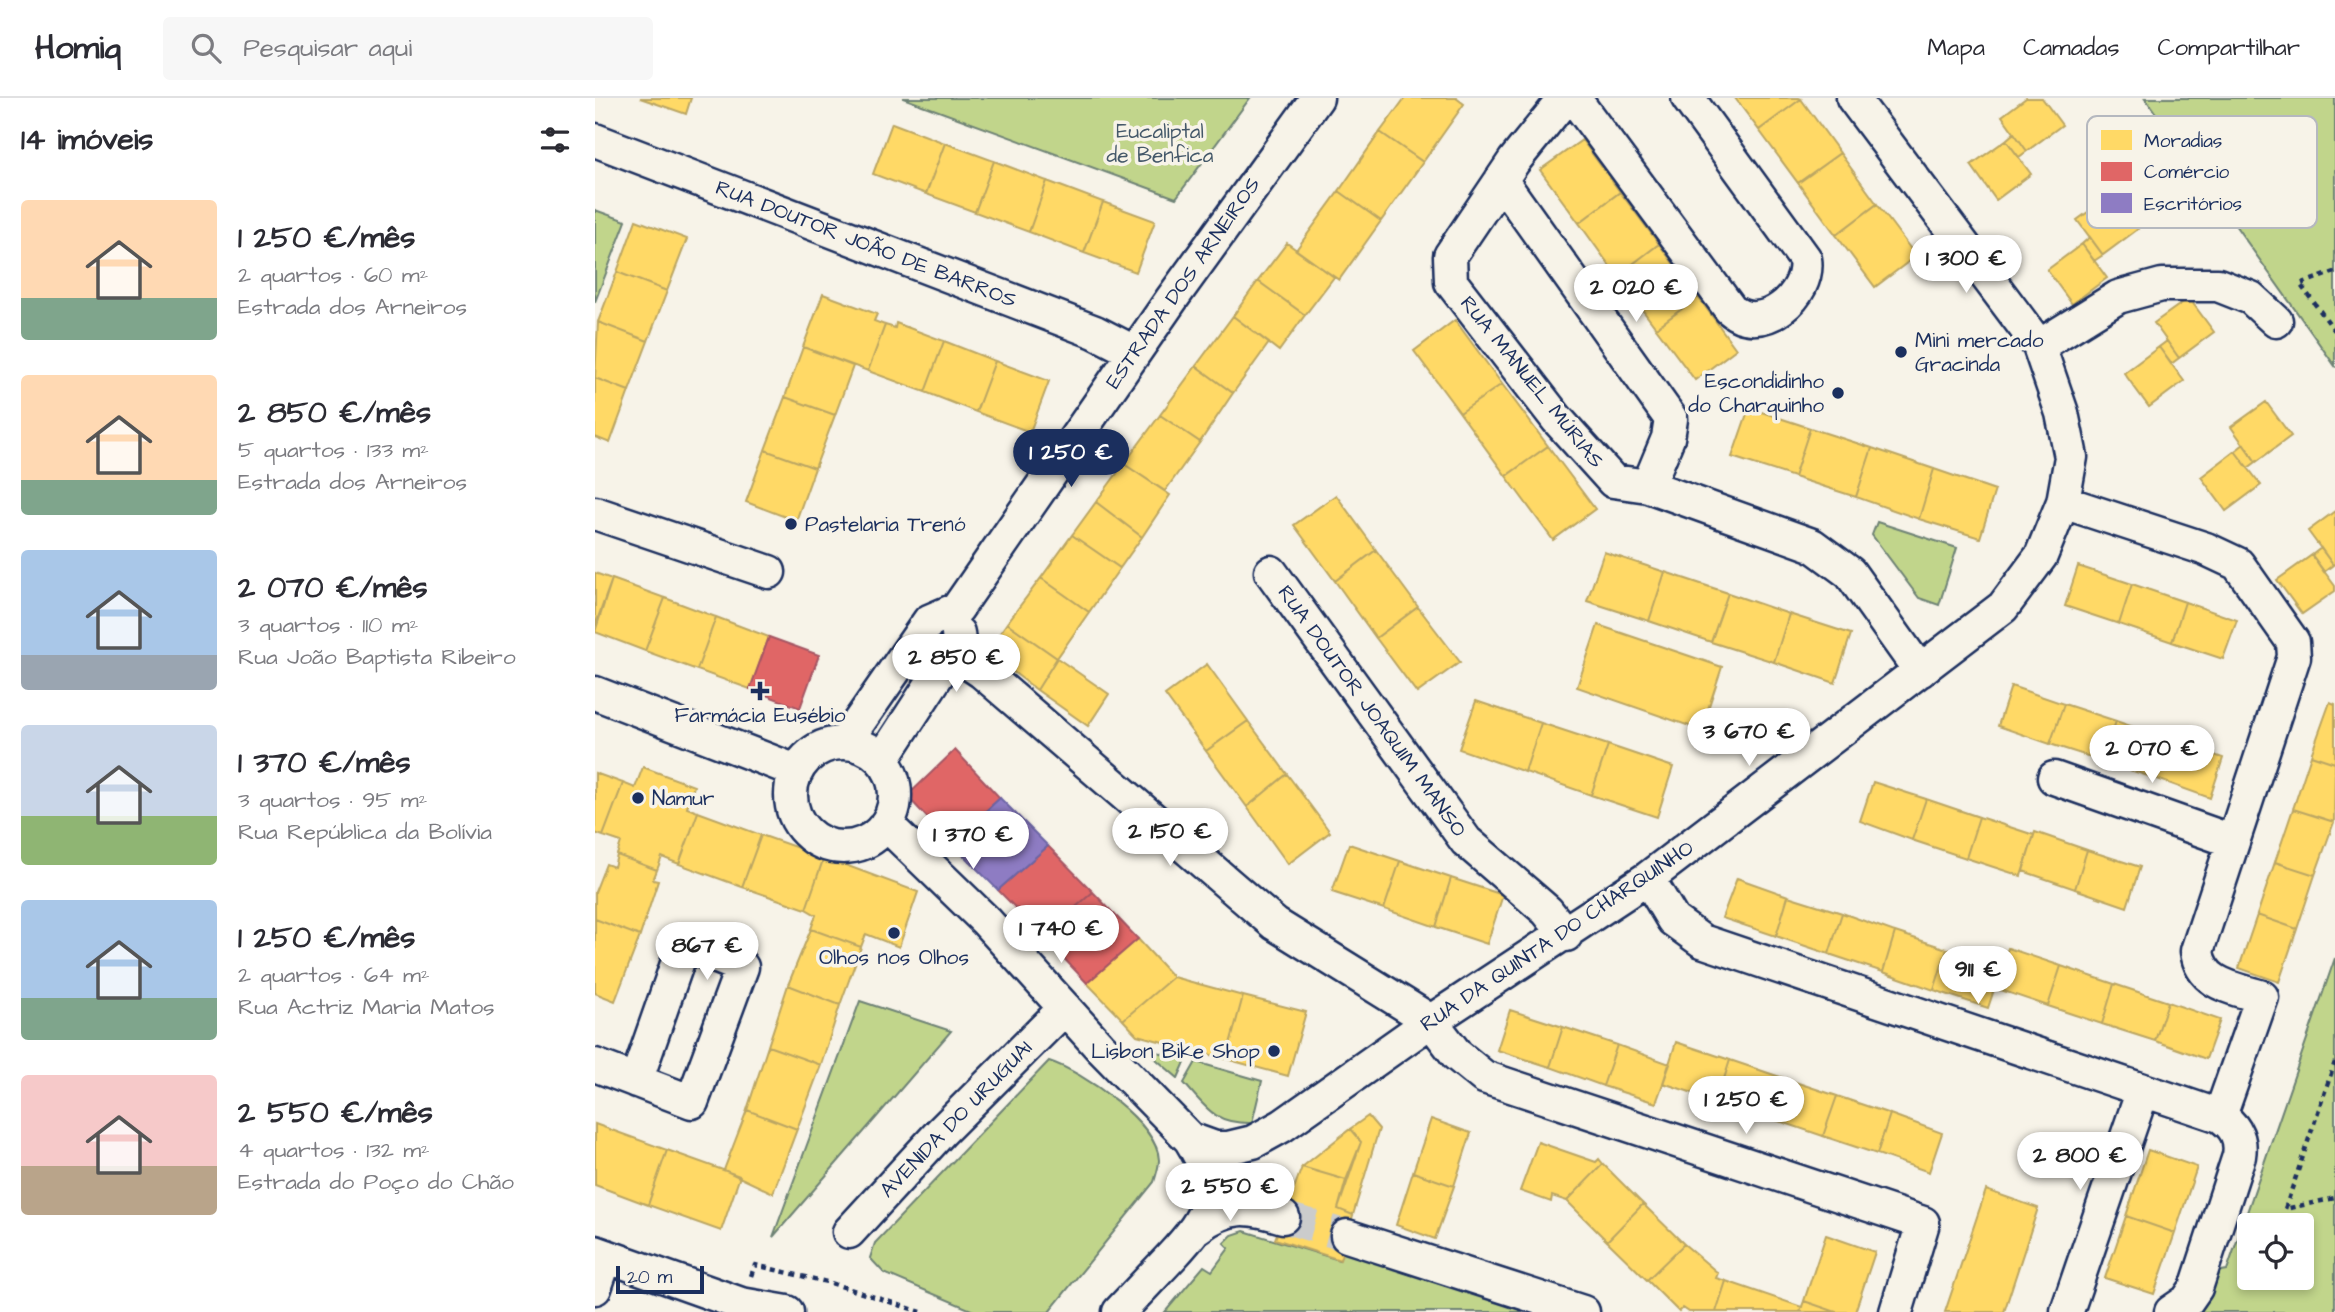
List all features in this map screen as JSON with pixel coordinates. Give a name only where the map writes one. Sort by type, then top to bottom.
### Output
[{"type":"street","name":"ESTRADA DOS ARNEIROS","points":[[845,742],[929,621],[957,609],[1134,352],[1317,98]]},
{"type":"street","name":"RUA MANUEL MÚRIAS","points":[[1565,98],[1501,180],[1450,256],[1451,282],[1557,419],[1613,481],[1648,486],[1812,545],[1850,573],[1920,671]]},
{"type":"street","points":[[1574,98],[1730,309],[1744,318],[1763,318],[1788,302],[1798,290],[1805,278],[1805,259],[1688,98]]},
{"type":"street","name":"RUA DA QUINTA DO CHARQUINHO","points":[[1190,1139],[1215,1148],[1252,1142],[1282,1126],[1431,1021],[1566,935],[1648,878],[2003,607],[2041,556],[2054,532],[2063,502],[2071,457],[2062,413],[2039,346],[1853,98]]},
{"type":"street","name":"RUA DOUTOR JOÃO DE BARROS","points":[[595,140],[1095,332],[1134,352]]},
{"type":"street","points":[[1501,180],[1671,419],[1668,438],[1648,486]]},
{"type":"street","points":[[2039,346],[2118,297],[2162,285],[2218,285],[2251,298],[2276,321]]},
{"type":"street","points":[[2063,502],[2206,548],[2238,564],[2289,633],[2294,657],[2199,942],[2198,960],[2203,970],[2217,983],[2262,997],[2220,1116]]},
{"type":"street","points":[[595,513],[769,572]]},
{"type":"street","name":"RUA DOUTOR JOAQUIM MANSO","points":[[1271,572],[1467,841],[1547,911],[1566,935]]},
{"type":"street","points":[[882,760],[959,642],[957,609]]},
{"type":"street","points":[[952,652],[982,671],[1275,924],[1431,1021],[1457,1055],[1484,1077],[1923,1223],[1896,1312]]},
{"type":"street","points":[[595,694],[796,771]]},
{"type":"street","points":[[845,742],[871,750],[882,760],[895,784],[893,812],[877,835],[851,847],[823,843],[811,836],[794,813],[792,785],[796,771],[816,750],[845,742]]},
{"type":"street","points":[[2054,778],[2232,841]]},
{"type":"street","points":[[886,824],[986,921],[1128,1077],[1190,1139],[1201,1156],[1209,1181],[1207,1208],[1198,1227],[1140,1299],[1119,1312]]},
{"type":"street","points":[[1648,878],[1673,920],[1702,941],[2220,1116],[2235,1130],[2239,1156],[2196,1288],[2187,1301],[2171,1312]]},
{"type":"street","points":[[595,1065],[692,1102],[742,967],[684,944],[636,1080]]},
{"type":"street","name":"AVENIDA DO URUGUAI","points":[[849,1232],[941,1132],[1065,1009]]},
{"type":"street","points":[[2067,1311],[2143,1090]]},
{"type":"street","points":[[1198,1227],[1232,1208],[1256,1208],[1283,1217]]},
{"type":"street","points":[[1347,1236],[1583,1312]]},
{"type":"street","points":[[595,1288],[601,1254],[741,1304],[787,1312]]},
{"type":"path","points":[[2335,272],[2300,284],[2335,331]]},
{"type":"path","points":[[2335,1062],[2285,1209],[2335,1198]]},
{"type":"path","points":[[741,1304],[755,1265],[831,1283],[921,1312]]},
{"type":"green space","name":"Eucaliptal de Benfica","points":[[903,98],[1250,98],[1176,198]]},
{"type":"green space","points":[[2145,98],[2335,98],[2335,366],[2237,228],[2317,228],[2317,116],[2158,116]]},
{"type":"green space","points":[[595,210],[626,221],[595,302]]},
{"type":"green space","points":[[1877,522],[1957,548],[1939,605],[1919,598],[1872,535]]},
{"type":"green space","points":[[2335,958],[2335,1312],[2194,1312],[2203,1306],[2216,1272],[2227,1270],[2237,1241],[2237,1290],[2314,1290],[2314,1213],[2247,1213]]},
{"type":"green space","points":[[860,1001],[951,1031],[773,1237]]},
{"type":"green space","points":[[1143,1048],[1186,1060],[1178,1078]]},
{"type":"green space","points":[[1049,1061],[1080,1075],[1098,1087],[1116,1100],[1146,1130],[1159,1160],[1154,1182],[1049,1312],[976,1312],[884,1273],[870,1258],[875,1243]]},
{"type":"green space","points":[[1196,1062],[1262,1081],[1252,1123],[1220,1118],[1199,1100],[1184,1083]]},
{"type":"green space","points":[[1244,1231],[1339,1260],[1343,1247],[1556,1312],[1165,1312],[1204,1266],[1212,1271],[1229,1248],[1224,1243],[1232,1235]]},
{"type":"building: Moradias","points":[[640,98],[691,98],[686,114]]},
{"type":"building: Moradias","points":[[1405,98],[1456,98],[1464,104],[1423,162],[1380,132]]},
{"type":"building: Moradias","points":[[1735,98],[1799,98],[1801,99],[1759,130]]},
{"type":"building: Moradias","points":[[2026,98],[2042,98],[2062,125],[2027,151],[2002,116]]},
{"type":"building: Moradias","points":[[1801,99],[1840,153],[1798,183],[1759,130]]},
{"type":"building: Moradias","points":[[892,123],[945,143],[926,194],[873,174]]},
{"type":"building: Moradias","points":[[1380,132],[1423,162],[1381,221],[1339,191]]},
{"type":"building: Moradias","points":[[2014,133],[2027,151],[2019,157],[2006,140]]},
{"type":"building: Moradias","points":[[1582,140],[1620,192],[1579,223],[1540,170]]},
{"type":"building: Moradias","points":[[2006,140],[2031,174],[1996,200],[1971,165]]},
{"type":"building: Moradias","points":[[945,143],[994,161],[975,212],[926,194]]},
{"type":"building: Moradias","points":[[1840,153],[1877,204],[1836,235],[1798,183]]},
{"type":"building: Moradias","points":[[994,161],[1047,181],[1029,232],[975,212]]},
{"type":"building: Moradias","points":[[1047,181],[1103,202],[1084,253],[1029,232]]},
{"type":"building: Moradias","points":[[1339,191],[1381,221],[1339,280],[1296,250]]},
{"type":"building: Moradias","points":[[1620,192],[1659,244],[1617,276],[1579,223]]},
{"type":"building: Moradias","points":[[1103,202],[1155,221],[1136,272],[1084,253]]},
{"type":"building: Moradias","points":[[1877,204],[1916,256],[1875,287],[1836,235]]},
{"type":"building: Moradias","points":[[2087,213],[2087,228],[2138,229],[2103,255],[2077,220]]},
{"type":"building: Moradias","points":[[636,220],[687,239],[667,291],[617,272]]},
{"type":"building: Moradias","points":[[2090,237],[2103,255],[2094,261],[2082,244]]},
{"type":"building: Moradias","points":[[1287,243],[1334,277],[1305,315],[1258,281]]},
{"type":"building: Moradias","points":[[1659,244],[1698,297],[1656,328],[1617,276]]},
{"type":"building: Moradias","points":[[2082,244],[2107,278],[2072,304],[2047,270]]},
{"type":"building: Moradias","points":[[617,272],[667,291],[648,341],[598,322]]},
{"type":"building: Moradias","points":[[1258,281],[1305,315],[1279,351],[1233,316]]},
{"type":"building: Moradias","points":[[823,294],[877,314],[874,321],[885,325],[868,371],[803,347]]},
{"type":"building: Moradias","points":[[1698,297],[1736,349],[1695,380],[1656,328]]},
{"type":"building: Moradias","points":[[2189,298],[2214,332],[2179,358],[2154,323]]},
{"type":"building: Moradias","points":[[1233,316],[1269,343],[1233,393],[1196,366]]},
{"type":"building: Moradias","points":[[1455,320],[1502,384],[1460,413],[1414,351]]},
{"type":"building: Moradias","points":[[598,322],[648,341],[629,391],[595,378]]},
{"type":"building: Moradias","points":[[896,323],[944,341],[925,392],[868,371],[885,325],[895,328]]},
{"type":"building: Moradias","points":[[944,341],[995,361],[976,412],[925,392]]},
{"type":"building: Moradias","points":[[2167,341],[2179,358],[2171,364],[2159,347]]},
{"type":"building: Moradias","points":[[803,347],[853,366],[835,415],[785,397]]},
{"type":"building: Moradias","points":[[2159,347],[2184,381],[2149,407],[2124,373]]},
{"type":"building: Moradias","points":[[995,361],[1049,381],[1030,432],[976,412]]},
{"type":"building: Moradias","points":[[1196,366],[1233,393],[1200,442],[1160,415]]},
{"type":"building: Moradias","points":[[595,378],[629,391],[610,443],[595,437]]},
{"type":"building: Moradias","points":[[1502,384],[1548,446],[1506,476],[1460,413]]},
{"type":"building: Moradias","points":[[785,397],[835,415],[815,468],[765,450]]},
{"type":"building: Moradias","points":[[2266,402],[2291,436],[2256,462],[2231,427]]},
{"type":"building: Moradias","points":[[1749,408],[1810,428],[1794,477],[1732,457]]},
{"type":"building: Moradias","points":[[1160,415],[1200,442],[1165,491],[1124,464]]},
{"type":"building: Moradias","points":[[1810,428],[1872,448],[1856,497],[1794,477]]},
{"type":"building: Moradias","points":[[2244,444],[2256,462],[2248,468],[2235,451]]},
{"type":"building: Moradias","points":[[1548,446],[1595,509],[1553,540],[1506,476]]},
{"type":"building: Moradias","points":[[1872,448],[1934,469],[1919,519],[1856,497]]},
{"type":"building: Moradias","points":[[765,450],[815,468],[796,521],[746,502]]},
{"type":"building: Moradias","points":[[2235,451],[2261,485],[2226,511],[2201,477]]},
{"type":"building: Moradias","points":[[1124,464],[1170,495],[1142,537],[1096,502]]},
{"type":"building: Moradias","points":[[1934,469],[1995,490],[1980,538],[1919,519]]},
{"type":"building: Moradias","points":[[1336,495],[1376,550],[1335,581],[1294,525]]},
{"type":"building: Moradias","points":[[1096,502],[1142,537],[1120,568],[1072,535]]},
{"type":"building: Moradias","points":[[2335,511],[2335,564],[2333,565],[2308,531]]},
{"type":"building: Moradias","points":[[1072,535],[1120,568],[1089,612],[1041,578]]},
{"type":"building: Moradias","points":[[2321,548],[2333,565],[2324,572],[2312,555]]},
{"type":"building: Moradias","points":[[1376,550],[1418,607],[1376,638],[1335,581]]},
{"type":"building: Moradias","points":[[1604,552],[1665,572],[1649,621],[1587,601]]},
{"type":"building: Moradias","points":[[2312,555],[2335,586],[2335,591],[2302,614],[2277,580]]},
{"type":"building: Moradias","points":[[2078,566],[2132,584],[2119,624],[2065,606]]},
{"type":"building: Moradias","points":[[1665,572],[1728,593],[1711,642],[1649,621]]},
{"type":"building: Moradias","points":[[595,573],[612,579],[595,626]]},
{"type":"building: Moradias","points":[[1041,578],[1089,612],[1057,658],[1007,623]]},
{"type":"building: Moradias","points":[[612,579],[665,598],[645,651],[595,632]]},
{"type":"building: Moradias","points":[[2132,584],[2185,602],[2172,642],[2119,624]]},
{"type":"building: Moradias","points":[[1728,593],[1789,614],[1774,662],[1711,642]]},
{"type":"building: Moradias","points":[[665,598],[716,617],[697,670],[645,651]]},
{"type":"building: Moradias","points":[[2185,602],[2237,620],[2223,659],[2172,642]]},
{"type":"building: Moradias","points":[[1418,607],[1460,662],[1417,693],[1376,638]]},
{"type":"building: Moradias","points":[[1789,614],[1851,634],[1835,683],[1774,662]]},
{"type":"building: Moradias","points":[[716,617],[769,637],[750,689],[697,670]]},
{"type":"building: Moradias","points":[[1007,623],[1057,658],[1037,690],[987,652]]},
{"type":"building: Moradias","points":[[1598,625],[1722,667],[1701,730],[1577,687]]},
{"type":"building: Moradias","points":[[1057,658],[1109,694],[1088,726],[1037,690]]},
{"type":"building: Moradias","points":[[1207,664],[1248,721],[1206,751],[1165,695]]},
{"type":"building: Moradias","points":[[2011,686],[2064,704],[2050,744],[1998,726]]},
{"type":"building: Moradias","points":[[1476,701],[1541,723],[1525,772],[1459,749]]},
{"type":"building: Moradias","points":[[2330,702],[2335,704],[2335,763],[2311,755]]},
{"type":"building: Moradias","points":[[2064,704],[2116,721],[2103,761],[2050,744]]},
{"type":"building: Moradias","points":[[1739,708],[1771,717],[1765,738],[1734,729]]},
{"type":"building: Moradias","points":[[1248,721],[1287,774],[1247,807],[1206,751]]},
{"type":"building: Moradias","points":[[2116,721],[2171,740],[2157,779],[2103,761]]},
{"type":"building: Moradias","points":[[1541,723],[1608,745],[1591,795],[1525,772]]},
{"type":"building: Moradias","points":[[2171,740],[2223,758],[2210,798],[2157,779]]},
{"type":"building: Moradias","points":[[1608,745],[1673,767],[1657,817],[1591,795]]},
{"type":"building: Moradias","points":[[2311,755],[2335,763],[2334,822],[2293,809]]},
{"type":"building: Moradias","points":[[643,767],[694,786],[687,808],[698,812],[679,864],[662,857],[657,870],[617,855],[621,842],[603,836],[623,783],[635,788]]},
{"type":"building: Moradias","points":[[595,773],[623,783],[603,836],[595,833]]},
{"type":"building: Moradias","points":[[1287,774],[1330,832],[1288,864],[1247,807]]},
{"type":"building: Moradias","points":[[1873,782],[1926,799],[1912,840],[1860,821]]},
{"type":"building: Moradias","points":[[1926,799],[1979,817],[1966,858],[1912,840]]},
{"type":"building: Moradias","points":[[2293,809],[2334,822],[2315,875],[2275,862]]},
{"type":"building: Moradias","points":[[698,812],[761,835],[742,887],[679,864]]},
{"type":"building: Moradias","points":[[1979,817],[2034,835],[2021,876],[1966,858]]},
{"type":"building: Moradias","points":[[2035,832],[2087,850],[2075,889],[2023,871]]},
{"type":"building: Moradias","points":[[761,835],[824,857],[806,909],[742,887]]},
{"type":"building: Moradias","points":[[1349,844],[1400,861],[1384,909],[1332,892]]},
{"type":"building: Moradias","points":[[2087,850],[2140,867],[2127,907],[2075,889]]},
{"type":"building: Moradias","points":[[617,855],[657,870],[653,880],[658,881],[640,936],[595,919],[595,892],[606,864],[614,867]]},
{"type":"building: Moradias","points":[[824,857],[918,892],[899,947],[866,934],[861,947],[811,929],[816,915],[806,909]]},
{"type":"building: Moradias","points":[[1400,861],[1451,878],[1436,927],[1384,909]]},
{"type":"building: Moradias","points":[[2275,862],[2315,875],[2297,929],[2257,915]]},
{"type":"building: Moradias","points":[[1451,878],[1503,895],[1487,944],[1436,927]]},
{"type":"building: Moradias","points":[[1737,878],[1788,896],[1776,936],[1722,918]]},
{"type":"building: Moradias","points":[[1788,896],[1842,913],[1829,954],[1776,936]]},
{"type":"building: Moradias","points":[[1842,913],[1895,932],[1883,972],[1829,954]]},
{"type":"building: Moradias","points":[[2257,915],[2297,929],[2279,982],[2239,968]]},
{"type":"building: Moradias","points":[[595,919],[640,936],[615,1001],[595,993]]},
{"type":"building: Moradias","points":[[811,929],[861,947],[840,1005],[788,985]]},
{"type":"building: Moradias","points":[[1895,932],[1947,949],[1934,990],[1883,972]]},
{"type":"building: Moradias","points":[[1138,939],[1173,977],[1123,1020],[1087,983]]},
{"type":"building: Moradias","points":[[2008,948],[2061,966],[2048,1006],[1995,988]]},
{"type":"building: Moradias","points":[[1947,949],[2001,968],[1988,1008],[1934,990]]},
{"type":"building: Moradias","points":[[2061,966],[2114,984],[2102,1024],[2048,1006]]},
{"type":"building: Moradias","points":[[1173,977],[1243,996],[1226,1059],[1137,1035],[1123,1020]]},
{"type":"building: Moradias","points":[[2114,984],[2168,1002],[2155,1041],[2102,1024]]},
{"type":"building: Moradias","points":[[788,985],[840,1005],[821,1065],[768,1046]]},
{"type":"building: Moradias","points":[[1243,996],[1306,1012],[1288,1076],[1226,1059]]},
{"type":"building: Moradias","points":[[2168,1002],[2220,1020],[2206,1059],[2155,1041]]},
{"type":"building: Moradias","points":[[1510,1010],[1563,1027],[1550,1067],[1497,1050]]},
{"type":"building: Moradias","points":[[1563,1027],[1617,1045],[1603,1086],[1550,1067]]},
{"type":"building: Moradias","points":[[1676,1042],[1730,1060],[1717,1101],[1663,1083]]},
{"type":"building: Moradias","points":[[1617,1045],[1670,1064],[1656,1103],[1603,1086]]},
{"type":"building: Moradias","points":[[768,1046],[821,1065],[797,1129],[747,1110]]},
{"type":"building: Moradias","points":[[1730,1060],[1783,1078],[1770,1118],[1717,1101]]},
{"type":"building: Moradias","points":[[1783,1078],[1837,1096],[1823,1136],[1770,1118]]},
{"type":"building: Moradias","points":[[1837,1096],[1890,1114],[1877,1154],[1823,1136]]},
{"type":"building: Moradias","points":[[747,1110],[797,1129],[773,1193],[724,1170]]},
{"type":"building: Moradias","points":[[1890,1114],[1942,1133],[1929,1172],[1877,1154]]},
{"type":"building: Moradias","points":[[1368,1116],[1379,1129],[1353,1215],[1338,1209],[1361,1142],[1350,1129]]},
{"type":"building: Moradias","points":[[1431,1119],[1471,1133],[1454,1186],[1413,1172]]},
{"type":"building: Moradias","points":[[595,1124],[667,1150],[648,1205],[595,1185]]},
{"type":"building: Moradias","points":[[1350,1129],[1361,1142],[1346,1180],[1302,1167]]},
{"type":"building: Moradias","points":[[1538,1142],[1596,1162],[1599,1159],[1603,1164],[1567,1201],[1552,1196],[1551,1202],[1520,1191]]},
{"type":"building: Moradias","points":[[667,1150],[740,1176],[721,1231],[648,1205]]},
{"type":"building: Moradias","points":[[2148,1150],[2197,1167],[2175,1233],[2126,1216]]},
{"type":"building: Moradias","points":[[1603,1164],[1643,1204],[1607,1241],[1567,1201]]},
{"type":"building: Moradias","points":[[1302,1167],[1346,1180],[1338,1209],[1353,1215],[1340,1260],[1275,1239]]},
{"type":"building: Moradias","points":[[1413,1172],[1454,1186],[1435,1239],[1396,1225]]},
{"type":"building: Moradias","points":[[1986,1190],[2038,1208],[2004,1312],[1945,1312]]},
{"type":"building: Moradias","points":[[1643,1204],[1684,1244],[1647,1280],[1607,1241]]},
{"type":"building: Moradias","points":[[2126,1216],[2175,1233],[2154,1294],[2105,1278]]},
{"type":"building: Moradias","points":[[1826,1235],[1875,1252],[1855,1312],[1836,1312],[1804,1301]]},
{"type":"building: Moradias","points":[[1684,1244],[1718,1273],[1716,1278],[1726,1281],[1716,1312],[1689,1312],[1683,1308],[1679,1312],[1647,1280]]},
{"type":"building: Moradias","points":[[1726,1281],[1802,1307],[1800,1312],[1716,1312]]},
{"type":"building: Moradias","points":[[1804,1301],[1836,1312],[1800,1312]]},
{"type":"building: Comércio","points":[[769,637],[819,655],[800,708],[750,689]]},
{"type":"building: Comércio","points":[[955,750],[1000,798],[951,843],[907,796]]},
{"type":"building: Comércio","points":[[1048,846],[1093,892],[1043,936],[998,890]]},
{"type":"building: Comércio","points":[[1093,892],[1138,939],[1087,983],[1043,936]]},
{"type":"building: Escritórios","points":[[1000,798],[1048,846],[998,890],[951,843]]},
{"type":"tunnel","points":[[1283,1217],[1347,1236]]},
{"type":"place","name":"Mini mercado Gracinda","points":[[1901,352]]},
{"type":"place","name":"Escondidinho do Charquinho","points":[[1838,393]]},
{"type":"place","name":"Pastelaria Trenó","points":[[791,524]]},
{"type":"place","name":"Farmácia Eusébio","points":[[760,691]]},
{"type":"place","name":"Namur","points":[[638,798]]},
{"type":"place","name":"Olhos nos Olhos","points":[[894,933]]},
{"type":"place","name":"Lisbon Bike Shop","points":[[1274,1051]]}]
